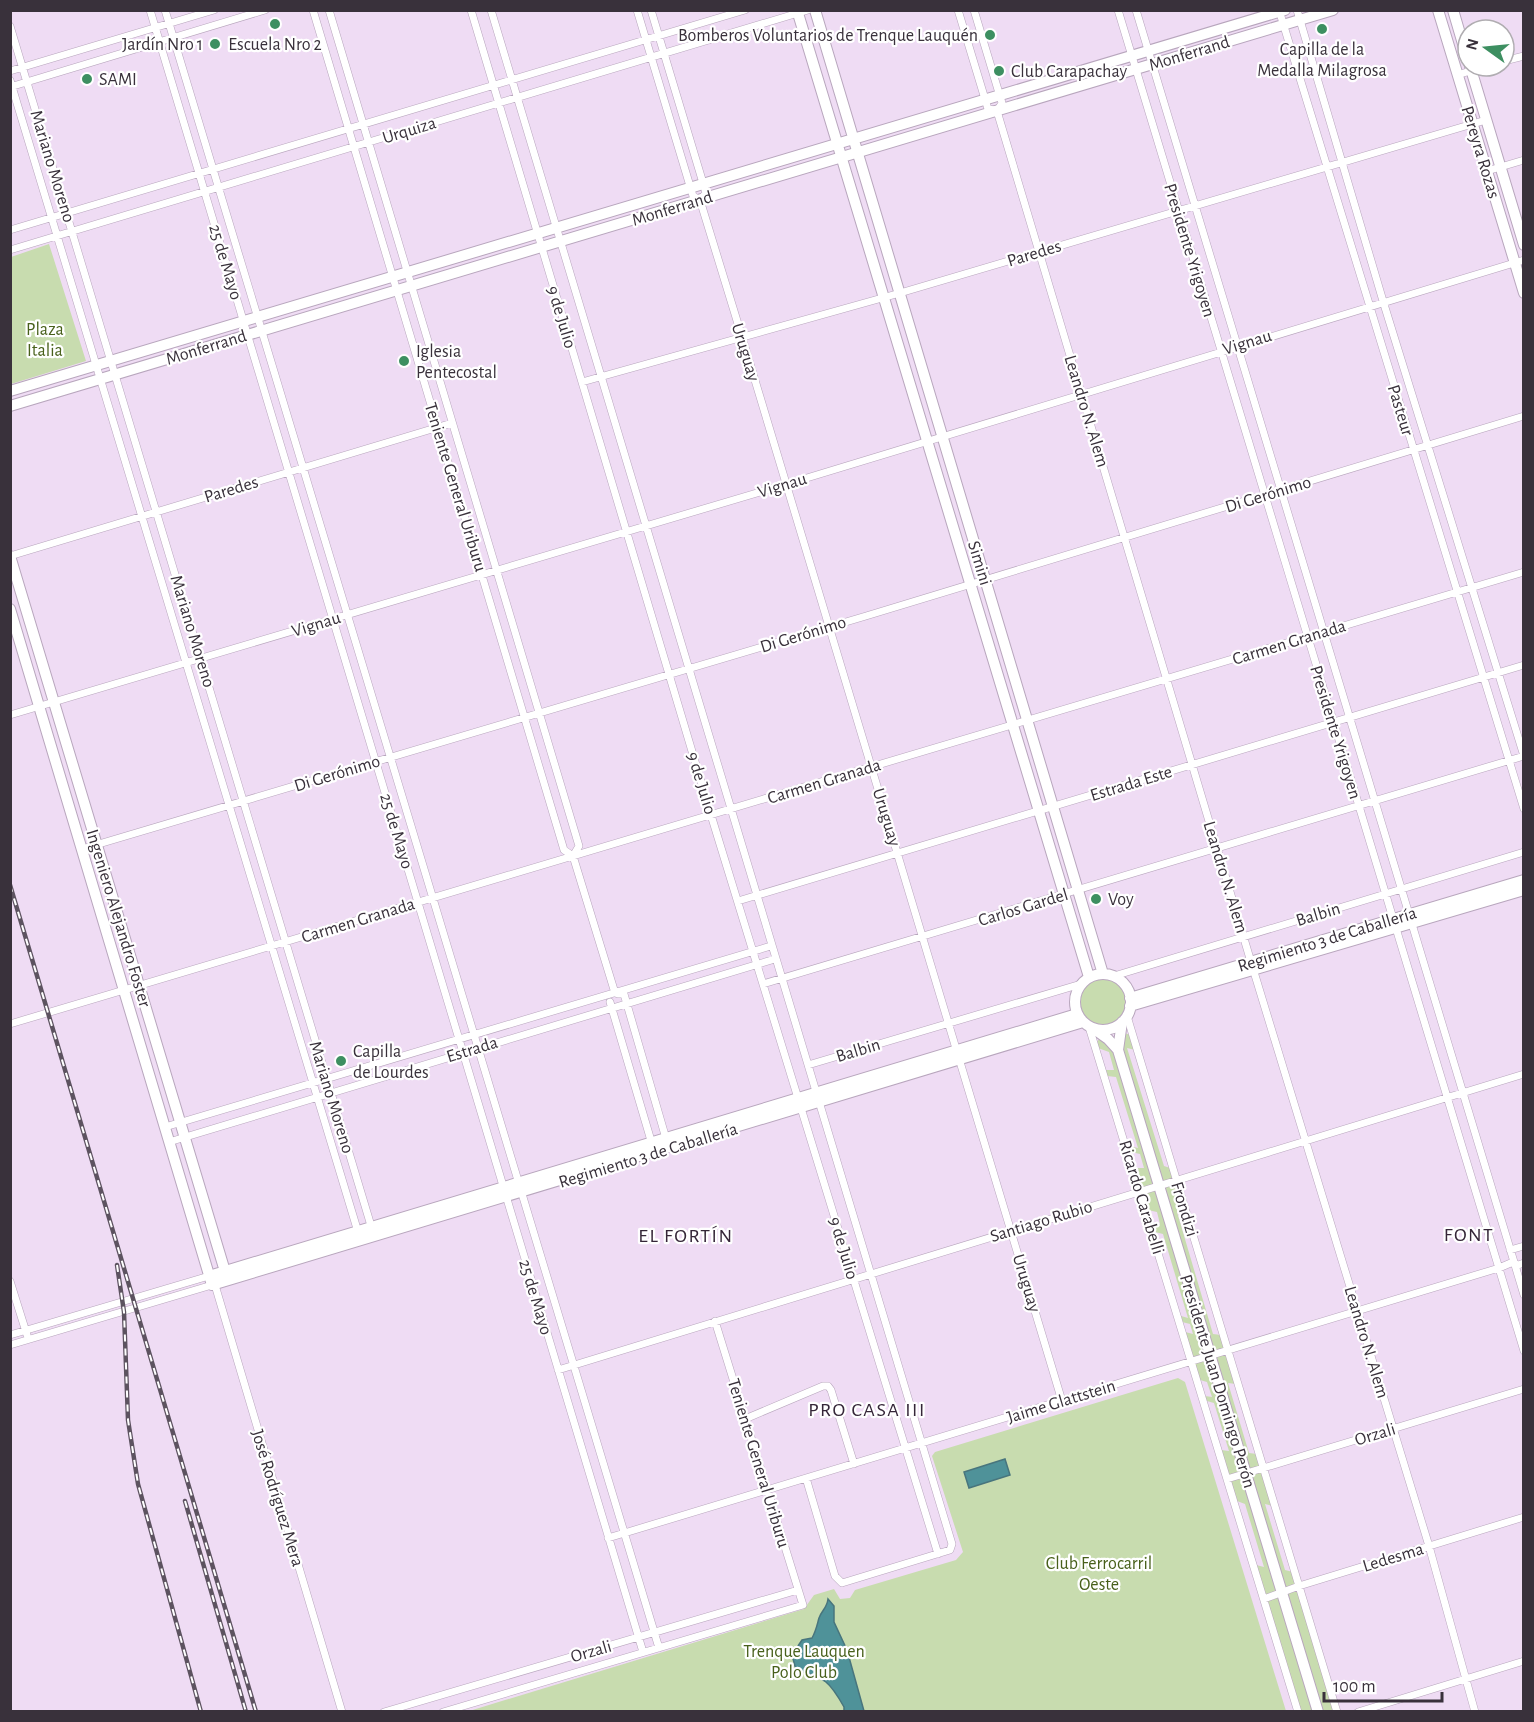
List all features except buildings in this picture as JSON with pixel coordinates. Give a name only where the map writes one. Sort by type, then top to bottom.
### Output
[{"type":"street","name":"25 de Mayo","points":[[150,10],[643,1652]]},
{"type":"street","name":"25 de Mayo","points":[[165,10],[659,1648]]},
{"type":"street","points":[[10,71],[214,10]]},
{"type":"street","points":[[11,84],[27,82],[266,10]]},
{"type":"street","name":"Teniente General Uriburu","points":[[313,10],[564,850],[573,856],[615,993]]},
{"type":"street","name":"Teniente General Uriburu","points":[[329,10],[579,846],[573,856]]},
{"type":"street","name":"9 de Julio","points":[[471,10],[711,815],[938,1554],[950,1550],[952,1544],[491,10]]},
{"type":"street","name":"Uruguay","points":[[637,10],[693,196],[700,200],[787,484],[1062,1401]]},
{"type":"street","name":"Uruguay","points":[[651,10],[706,193],[700,200]]},
{"type":"street","name":"Urquiza","points":[[10,230],[745,10]]},
{"type":"street","name":"Simini","points":[[815,10],[1078,890],[1108,975]]},
{"type":"street","points":[[958,10],[988,108],[998,111]]},
{"type":"street","name":"Leandro N. Alem","points":[[974,10],[1002,104],[998,111],[1253,966],[1394,1428],[1475,1712]]},
{"type":"street","name":"Presidente Yrigoyen","points":[[1118,10],[1524,1351]]},
{"type":"street","name":"Presidente Yrigoyen","points":[[1136,10],[1524,1295]]},
{"type":"street","name":"Monferrand","points":[[10,406],[1284,25],[1299,15],[1333,10]]},
{"type":"street","name":"Pereyra Rozas","points":[[1438,10],[1456,72]]},
{"type":"street","name":"Urquiza","points":[[10,250],[801,11]]},
{"type":"street","name":"Simini","points":[[801,11],[837,144],[1064,894],[1085,981]]},
{"type":"street","name":"Monferrand","points":[[10,391],[1281,11]]},
{"type":"street","name":"Pasteur","points":[[1281,11],[1524,809]]},
{"type":"street","name":"Pasteur","points":[[1299,15],[1383,301],[1524,756]]},
{"type":"street","name":"Mariano Moreno","points":[[10,26],[373,1232]]},
{"type":"street","name":"Pereyra Rozas","points":[[1458,78],[1487,171],[1519,261],[1524,293]]},
{"type":"street","name":"Pereyra Rozas","points":[[1474,78],[1524,245]]},
{"type":"street","name":"Mariano Moreno","points":[[11,84],[359,1236]]},
{"type":"street","name":"Paredes","points":[[582,382],[900,293],[1486,120]]},
{"type":"street","points":[[1487,171],[1524,160]]},
{"type":"street","name":"Vignau","points":[[10,715],[787,484],[1237,345],[1519,261]]},
{"type":"street","name":"Di Gerónimo","points":[[82,849],[688,669],[1524,416]]},
{"type":"street","name":"Paredes","points":[[10,556],[452,423]]},
{"type":"street","name":"Ingeniero Alejandro Foster","points":[[10,556],[226,1276]]},
{"type":"street","name":"Carmen Granada","points":[[10,1024],[1524,572]]},
{"type":"street","name":"Ingeniero Alejandro Foster","points":[[10,609],[212,1282]]},
{"type":"street","name":"Estrada Este","points":[[738,901],[1524,665]]},
{"type":"street","name":"Carlos Gardel","points":[[763,984],[1524,756]]},
{"type":"street","name":"Balbin","points":[[1108,975],[1524,852]]},
{"type":"street","name":"Regimiento 3 de Caballería","points":[[1127,1011],[1253,966],[1410,919],[1524,880]]},
{"type":"street","name":"Regimiento 3 de Caballería","points":[[1410,919],[1524,890]]},
{"type":"street","name":"Estrada","points":[[165,1127],[771,946]]},
{"type":"street","name":"Estrada","points":[[169,1142],[775,958]]},
{"type":"street","points":[[1086,1023],[1104,1030],[1112,1028],[1127,1011],[1127,989],[1122,981],[1108,975],[1085,981],[1075,998],[1086,1023],[1108,1039],[1118,1050]]},
{"type":"street","name":"Balbin","points":[[807,1065],[1085,981]]},
{"type":"street","points":[[653,1148],[609,999],[615,993],[624,994],[668,1143]]},
{"type":"street","name":"Presidente Juan Domingo Perón","points":[[1127,1011],[1118,1050],[1318,1712]]},
{"type":"street","name":"Frondizi","points":[[1127,1011],[1337,1712]]},
{"type":"street","name":"Regimiento 3 de Caballería","points":[[212,1282],[959,1055],[1086,1023]]},
{"type":"street","name":"Ricardo Carabelli","points":[[1086,1023],[1140,1191],[1298,1712]]},
{"type":"street","name":"Santiago Rubio","points":[[558,1370],[1524,1074]]},
{"type":"street","points":[[1510,1250],[1524,1245]]},
{"type":"street","name":"Jaime Glattstein","points":[[608,1538],[1499,1268],[1524,1263]]},
{"type":"street","points":[[10,1281],[28,1340]]},
{"type":"street","points":[[10,1335],[134,1298],[212,1282]]},
{"type":"street","points":[[10,1345],[137,1308],[212,1282]]},
{"type":"street","name":"José Rodríguez Mera","points":[[212,1282],[342,1712]]},
{"type":"street","name":"Teniente General Uriburu","points":[[715,1321],[803,1605]]},
{"type":"street","points":[[745,1419],[823,1386],[828,1386],[854,1464]]},
{"type":"street","name":"Orzali","points":[[1227,1479],[1524,1389]]},
{"type":"street","points":[[806,1478],[835,1576],[842,1582],[938,1554]]},
{"type":"street","name":"Ledesma","points":[[1264,1599],[1299,1586],[1524,1517]]},
{"type":"street","name":"Orzali","points":[[384,1712],[798,1590]]},
{"type":"street","name":"Orzali","points":[[443,1712],[803,1605]]},
{"type":"street","points":[[1358,1712],[1524,1661]]},
{"type":"green space","name":"Plaza Italia","points":[[49,244],[86,361],[11,384],[11,257]]},
{"type":"green space","points":[[1098,978],[1108,978],[1120,985],[1127,997],[1127,1007],[1120,1019],[1108,1026],[1098,1026],[1083,1015],[1079,1007],[1079,997],[1090,982]]},
{"type":"green space","points":[[1125,1033],[1130,1035],[1135,1050],[1127,1048],[1164,1166],[1170,1168],[1184,1213],[1177,1212],[1213,1334],[1221,1335],[1236,1384],[1228,1383],[1249,1453],[1257,1454],[1273,1506],[1265,1504],[1285,1570],[1293,1572],[1335,1711],[1322,1711],[1122,1050]]},
{"type":"green space","points":[[1099,1039],[1102,1039],[1115,1052],[1314,1711],[1301,1711],[1256,1565],[1264,1567],[1245,1504],[1237,1501],[1221,1450],[1229,1451],[1214,1403],[1207,1401],[1205,1396],[1212,1397],[1207,1382],[1200,1380],[1185,1332],[1193,1334],[1190,1324],[1182,1322],[1181,1316],[1188,1318],[1163,1234],[1155,1232],[1152,1223],[1160,1224],[1157,1212],[1148,1210],[1135,1168],[1144,1168],[1140,1154],[1131,1152],[1129,1146],[1138,1148],[1116,1077],[1107,1076],[1105,1070],[1114,1070],[1109,1052],[1098,1048]]},
{"type":"green space","name":"Club Ferrocarril Oeste","points":[[1178,1378],[1185,1382],[1286,1711],[466,1712],[804,1609],[814,1595],[834,1589],[840,1599],[850,1598],[855,1590],[956,1560],[963,1552],[932,1456],[935,1452]]},
{"type":"shaded area","points":[[1005,1459],[1010,1475],[969,1488],[964,1472]]},
{"type":"shaded area","points":[[828,1599],[834,1606],[834,1622],[847,1650],[864,1711],[844,1711],[844,1707],[826,1682],[814,1675],[796,1670],[792,1655],[802,1640],[812,1638]]},
{"type":"railway","points":[[10,885],[256,1712]]},
{"type":"railway","points":[[117,1265],[124,1312],[128,1420],[138,1484],[201,1712]]},
{"type":"railway","points":[[185,1501],[246,1712]]},
{"type":"place","name":"Escuela Nro 2","points":[[275,24]]},
{"type":"place","name":"Capilla de la Medalla Milagrosa","points":[[1322,29]]},
{"type":"place","name":"Bomberos Voluntarios de Trenque Lauquén","points":[[990,35]]},
{"type":"place","name":"Jardín Nro 1","points":[[215,44]]},
{"type":"place","name":"Club Carapachay","points":[[999,71]]},
{"type":"place","name":"SAMI","points":[[87,79]]},
{"type":"place","name":"Iglesia Pentecostal","points":[[404,361]]},
{"type":"place","name":"Voy","points":[[1096,899]]},
{"type":"place","name":"Capilla de Lourdes","points":[[341,1061]]},
{"type":"district","name":"FONT","points":[[1469,1234]]},
{"type":"district","name":"EL FORTÍN","points":[[686,1235]]},
{"type":"district","name":"PRO CASA III","points":[[867,1409]]},
{"type":"park label","name":"Trenque Lauquen Polo Club","points":[[804,1661]]}]
